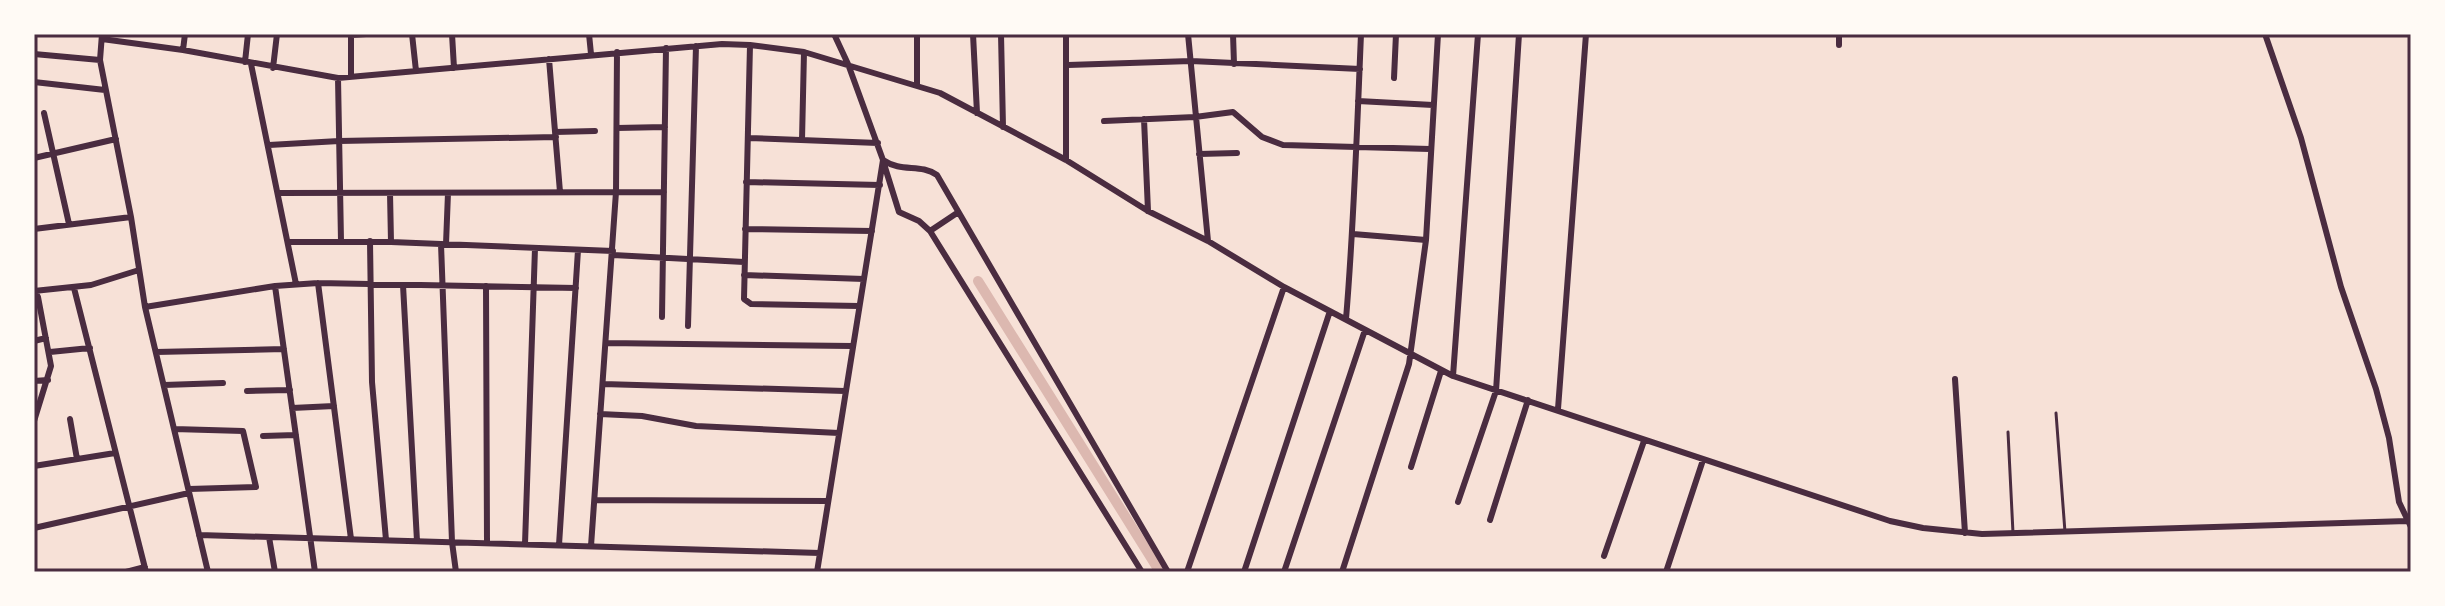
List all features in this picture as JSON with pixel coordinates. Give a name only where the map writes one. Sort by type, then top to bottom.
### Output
[{"type":"street","points":[[183,50],[185,34]]},
{"type":"street","points":[[248,34],[248,63],[269,145],[296,284]]},
{"type":"street","points":[[273,68],[277,34]]},
{"type":"street","points":[[351,77],[351,34],[366,34]]},
{"type":"street","points":[[412,34],[416,71]]},
{"type":"street","points":[[452,34],[454,68]]},
{"type":"street","points":[[589,34],[591,54]]},
{"type":"street","points":[[716,34],[722,44]]},
{"type":"street","points":[[834,34],[878,143],[899,212],[919,221],[930,231],[1142,572]]},
{"type":"street","points":[[917,34],[917,85]]},
{"type":"street","points":[[973,34],[977,113]]},
{"type":"street","points":[[1001,34],[1003,127]]},
{"type":"street","points":[[1066,34],[1066,160]]},
{"type":"street","points":[[1188,34],[1208,241]]},
{"type":"street","points":[[1233,34],[1234,64]]},
{"type":"street","points":[[1346,319],[1353,234],[1361,34]]},
{"type":"street","points":[[1394,78],[1396,34]]},
{"type":"street","points":[[1342,572],[1409,364],[1426,240],[1438,34]]},
{"type":"street","points":[[1453,376],[1478,34]]},
{"type":"street","points":[[1458,502],[1496,391],[1519,34]]},
{"type":"street","points":[[1558,409],[1586,34]]},
{"type":"street","points":[[1839,34],[1839,45]]},
{"type":"street","points":[[208,572],[145,307],[100,60],[102,36],[338,78],[722,44],[804,52],[917,85],[977,113],[1066,160],[1148,211],[1208,241],[1284,287],[1441,371],[1890,521],[1965,533],[2409,524],[2399,502],[2389,438],[2376,389],[2341,287],[2301,138],[2265,34]]},
{"type":"street","points":[[750,45],[745,301],[751,304],[859,306]]},
{"type":"street","points":[[688,326],[696,46]]},
{"type":"street","points":[[662,317],[666,48]]},
{"type":"street","points":[[591,546],[613,253],[617,52]]},
{"type":"street","points":[[802,140],[804,52]]},
{"type":"street","points":[[34,54],[100,60]]},
{"type":"street","points":[[549,59],[560,192]]},
{"type":"street","points":[[1068,65],[1191,61],[1360,69]]},
{"type":"street","points":[[338,78],[341,241]]},
{"type":"street","points":[[34,82],[105,90]]},
{"type":"street","points":[[1358,101],[1433,105]]},
{"type":"street","points":[[1104,121],[1233,112],[1270,142],[1354,149],[1430,149]]},
{"type":"street","points":[[44,113],[69,224]]},
{"type":"street","points":[[1144,119],[1148,211]]},
{"type":"street","points":[[617,128],[665,127]]},
{"type":"street","points":[[269,145],[595,131]]},
{"type":"street","points":[[748,138],[878,143]]},
{"type":"street","points":[[34,158],[116,139]]},
{"type":"street","points":[[1199,154],[1237,153]]},
{"type":"street","points":[[817,572],[883,160]]},
{"type":"street","points":[[883,160],[901,169],[931,170],[942,182],[957,213],[1086,427],[1168,572]]},
{"type":"street","points":[[746,182],[880,185]]},
{"type":"street","points":[[278,193],[664,192]]},
{"type":"street","points":[[390,193],[391,242]]},
{"type":"street","points":[[448,193],[443,286],[452,542],[456,572]]},
{"type":"street","points":[[930,231],[957,213]]},
{"type":"street","points":[[34,229],[131,217]]},
{"type":"street","points":[[745,229],[872,231]]},
{"type":"street","points":[[1353,234],[1426,240]]},
{"type":"street","points":[[288,242],[370,241],[535,248],[744,262]]},
{"type":"street","points":[[370,241],[374,416],[386,540]]},
{"type":"street","points":[[525,544],[535,248]]},
{"type":"street","points":[[559,545],[578,250]]},
{"type":"street","points":[[34,421],[48,380],[50,352],[34,290],[74,288],[139,270]]},
{"type":"street","points":[[744,275],[864,279]]},
{"type":"street","points":[[145,307],[275,286],[318,283],[576,288]]},
{"type":"street","points":[[318,283],[351,539]]},
{"type":"street","points":[[403,285],[417,541]]},
{"type":"street","points":[[275,286],[315,572]]},
{"type":"street","points":[[486,286],[487,543]]},
{"type":"street","points":[[1187,572],[1284,287]]},
{"type":"street","points":[[74,288],[145,570],[126,572]]},
{"type":"street","points":[[1244,572],[1330,311]]},
{"type":"street","points":[[1284,572],[1365,330]]},
{"type":"street","points":[[34,341],[46,338]]},
{"type":"street","points":[[606,343],[852,346]]},
{"type":"street","points":[[50,352],[90,348]]},
{"type":"street","points":[[156,352],[284,349]]},
{"type":"street","points":[[1411,467],[1441,371]]},
{"type":"street","points":[[1955,379],[1965,533]]},
{"type":"street","points":[[34,381],[48,380]]},
{"type":"street","points":[[164,385],[223,383]]},
{"type":"street","points":[[603,384],[845,391]]},
{"type":"street","points":[[247,391],[290,390]]},
{"type":"street","points":[[1490,520],[1528,400]]},
{"type":"street","points":[[292,408],[334,406]]},
{"type":"street","points":[[600,414],[646,417],[696,426],[839,433]]},
{"type":"street","points":[[70,419],[77,459]]},
{"type":"street","points":[[34,528],[129,508],[189,491],[256,488],[243,431],[174,429]]},
{"type":"street","points":[[263,436],[296,435]]},
{"type":"street","points":[[1604,556],[1644,441]]},
{"type":"street","points":[[34,466],[115,453]]},
{"type":"street","points":[[1666,572],[1703,460]]},
{"type":"street","points":[[595,500],[828,501]]},
{"type":"street","points":[[199,535],[820,553]]},
{"type":"street","points":[[269,537],[275,572]]},
{"type":"lane","points":[[2056,413],[2065,532]]},
{"type":"lane","points":[[2008,432],[2013,533]]},
{"type":"waterway","points":[[978,281],[1160,572]]}]
